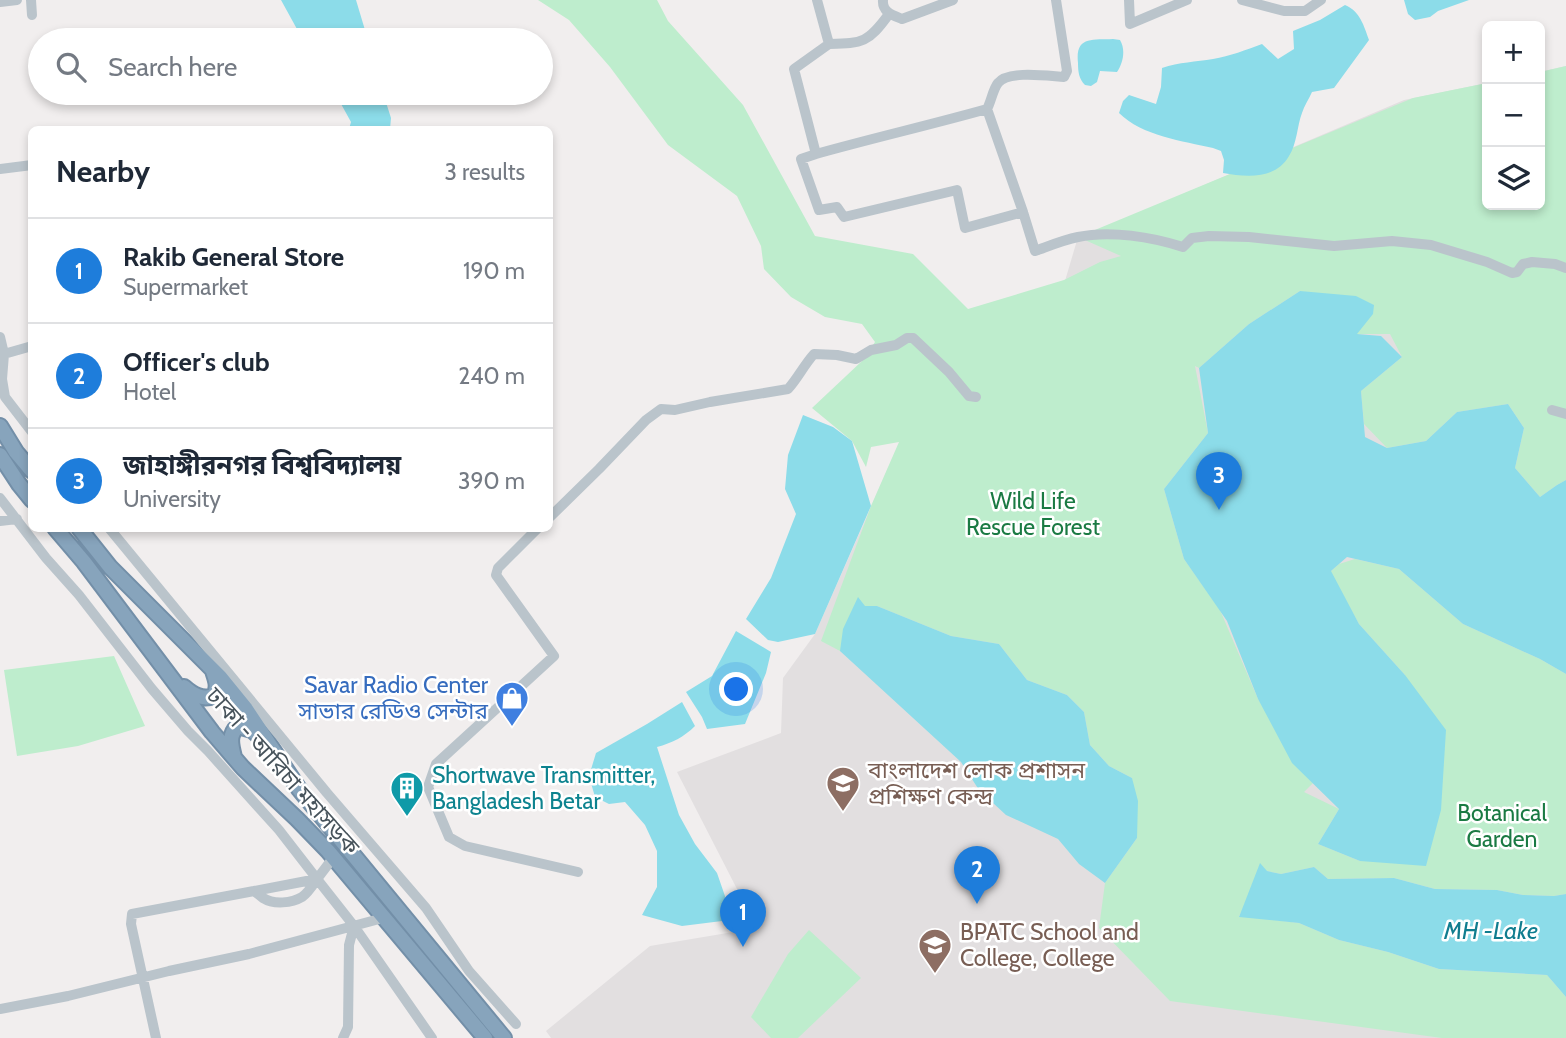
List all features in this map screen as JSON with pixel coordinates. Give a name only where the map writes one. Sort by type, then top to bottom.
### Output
[{"type":"highway","points":[[0,426],[28,466]]},
{"type":"highway","points":[[0,456],[28,495]]},
{"type":"highway","name":"ঢাকা - আরিচা মহাসড়ক","points":[[58,532],[212,732],[333,858],[485,1038]]},
{"type":"highway","name":"ঢাকা - আরিচা মহাসড়ক","points":[[82,532],[110,567],[212,670],[246,709],[299,789],[504,1038]]},
{"type":"highway","points":[[167,672],[188,691],[198,697],[208,698],[214,696],[217,690],[217,681],[212,670]]},
{"type":"highway","points":[[235,758],[231,737],[238,726],[252,730],[273,750]]},
{"type":"street","points":[[0,2],[17,0]]},
{"type":"street","points":[[31,0],[33,15]]},
{"type":"street","points":[[817,0],[829,44]]},
{"type":"street","points":[[883,0],[883,6],[889,14],[902,19],[953,0]]},
{"type":"street","points":[[1056,0],[1067,71],[1064,77],[1015,75],[1003,78],[997,84],[987,109],[1035,251],[1078,237],[1096,235],[1131,235],[1183,247],[1192,238],[1209,236],[1249,237],[1334,246],[1392,241],[1431,245],[1487,262],[1512,273],[1517,272],[1523,264],[1532,262],[1566,268]]},
{"type":"street","points":[[1129,0],[1130,24],[1173,3],[1187,0]]},
{"type":"street","points":[[1242,0],[1304,11],[1321,0]]},
{"type":"street","points":[[816,154],[794,69],[829,44],[856,43],[868,38],[889,14]]},
{"type":"street","points":[[987,109],[801,159],[819,210],[837,207],[844,217],[957,190],[965,228],[1023,212]]},
{"type":"street","points":[[0,169],[28,166]]},
{"type":"street","points":[[0,337],[4,354],[2,379],[5,397],[28,427]]},
{"type":"street","points":[[553,514],[646,420],[661,409],[675,411],[710,402],[788,389],[814,354],[856,359],[872,350],[913,338],[949,372],[969,396],[976,397]]},
{"type":"street","points":[[4,354],[28,347]]},
{"type":"street","points":[[1552,410],[1566,414]]},
{"type":"street","points":[[0,498],[152,689],[279,830],[354,926],[432,1038]]},
{"type":"street","points":[[0,522],[17,519]]},
{"type":"street","points":[[112,532],[327,793],[426,908],[469,971],[516,1024]]},
{"type":"street","points":[[534,532],[498,568],[496,575],[554,656],[436,764],[428,787],[449,837],[465,846],[579,872]]},
{"type":"street","points":[[254,891],[276,903],[302,897],[333,858]]},
{"type":"street","points":[[156,1038],[131,924],[133,913],[317,879]]},
{"type":"street","points":[[0,1009],[249,954],[383,918]]},
{"type":"street","points":[[344,1038],[348,1027],[349,944],[354,926]]},
{"type":"shaded area","points":[[1566,66],[1566,1038],[551,1038],[546,1031],[650,946],[757,928],[677,772],[781,733],[783,678],[815,634],[900,441],[1046,345],[1078,237],[1404,100],[1482,84],[1482,210],[1545,210],[1545,71]]},
{"type":"green space","points":[[538,0],[657,0],[668,21],[743,105],[815,236],[913,254],[968,309],[1064,280],[1100,262],[1121,256],[1078,237],[1413,98],[1482,84],[1482,210],[1545,210],[1545,71],[1566,66],[1566,480],[1540,497],[1515,468],[1524,428],[1508,404],[1457,412],[1426,441],[1387,448],[1364,424],[1361,391],[1402,357],[1390,334],[1356,334],[1300,291],[1249,324],[1199,368],[1195,366],[1208,433],[1164,489],[1184,559],[1220,610],[1258,699],[1313,783],[1304,792],[1339,809],[1318,844],[1360,861],[1405,675],[1359,624],[1330,572],[1339,564],[1355,559],[1399,569],[1463,624],[1540,659],[1566,674],[1566,894],[1523,895],[1497,890],[1435,889],[1394,878],[1328,879],[1314,867],[1281,874],[1267,871],[1239,916],[1299,923],[1339,940],[1388,952],[1439,969],[1547,975],[1566,997],[1566,1038],[1442,1038],[1170,1001],[1099,928],[1105,883],[1137,838],[1132,778],[1109,766],[1090,745],[1084,712],[1067,695],[1027,680],[999,644],[951,636],[877,606],[865,606],[840,651],[821,641],[871,506],[899,442],[871,447],[866,467],[852,441],[812,408],[862,361],[875,342],[862,324],[825,317],[791,297],[764,269],[761,246],[737,196],[668,145],[610,67],[569,20]]},
{"type":"green space","points":[[114,656],[145,726],[78,746],[17,756],[4,670]]},
{"type":"green space","points":[[809,930],[861,978],[798,1038],[771,1038],[751,1017],[788,954]]},
{"type":"water","points":[[281,0],[356,0],[364,28],[296,28]]},
{"type":"water","points":[[1404,0],[1469,0],[1438,11],[1430,17],[1415,20],[1408,14]]},
{"type":"water","points":[[1345,5],[1358,15],[1369,40],[1334,88],[1312,92],[1300,118],[1292,151],[1283,164],[1268,173],[1250,176],[1223,173],[1224,160],[1221,151],[1151,132],[1128,121],[1119,113],[1123,101],[1129,95],[1156,104],[1161,87],[1162,68],[1219,58],[1262,44],[1278,59],[1294,49],[1293,31],[1320,20]]},
{"type":"water","points":[[1120,40],[1123,48],[1122,61],[1117,72],[1100,71],[1097,82],[1091,86],[1085,85],[1079,72],[1079,48],[1086,41]]},
{"type":"water","points":[[342,105],[387,105],[391,118],[390,126],[350,126],[351,122]]},
{"type":"water","points":[[1300,291],[1356,296],[1374,305],[1373,314],[1357,334],[1381,336],[1402,357],[1361,391],[1365,437],[1387,448],[1426,441],[1457,412],[1508,404],[1524,428],[1515,468],[1540,497],[1566,480],[1566,674],[1540,659],[1463,624],[1399,569],[1347,557],[1331,571],[1359,624],[1405,675],[1446,730],[1441,810],[1426,866],[1360,861],[1318,844],[1339,809],[1292,763],[1258,699],[1227,621],[1184,559],[1164,489],[1208,433],[1199,368],[1249,324]]},
{"type":"water","points":[[803,415],[833,427],[852,441],[871,506],[815,634],[778,642],[768,640],[746,619],[771,578],[796,514],[785,489],[788,455]]},
{"type":"water","points":[[858,597],[865,606],[877,606],[951,636],[999,644],[1027,680],[1067,695],[1084,712],[1090,745],[1109,766],[1132,778],[1138,801],[1137,838],[1105,883],[1079,864],[1058,839],[1006,815],[979,790],[961,762],[840,651],[843,629]]},
{"type":"water","points":[[736,631],[771,652],[766,673],[745,724],[707,729],[686,692],[712,676]]},
{"type":"water","points":[[682,702],[695,726],[678,739],[657,747],[679,815],[695,844],[717,873],[726,899],[737,912],[722,921],[682,926],[642,915],[657,887],[657,851],[645,825],[625,802],[609,804],[595,797],[589,776],[596,753]]},
{"type":"water","name":"MH -Lake","points":[[1260,863],[1267,871],[1281,874],[1314,867],[1328,879],[1394,878],[1435,889],[1497,890],[1523,895],[1566,894],[1566,997],[1547,975],[1439,969],[1388,952],[1339,940],[1299,923],[1239,917]]},
{"type":"place","name":"জাহাঙ্গীরনগর বিশ্ববিদ্যালয়","points":[[1219,510]]},
{"type":"place","name":"Savar Radio Center সাভার রেডিও সেন্টার","points":[[512,728]]},
{"type":"place","name":"বাংলাদেশ লোক প্রশাসন প্রশিক্ষণ কেন্দ্র","points":[[843,813]]},
{"type":"place","name":"Shortwave Transmitter, Bangladesh Betar","points":[[407,818]]},
{"type":"place","name":"Officer's club","points":[[977,904]]},
{"type":"place","name":"Rakib General Store","points":[[743,947]]},
{"type":"place","name":"BPATC School and College, College","points":[[935,975]]},
{"type":"park label","name":"Wild Life Rescue Forest","points":[[1033,514]]},
{"type":"park label","name":"Botanical Garden","points":[[1502,826]]}]
